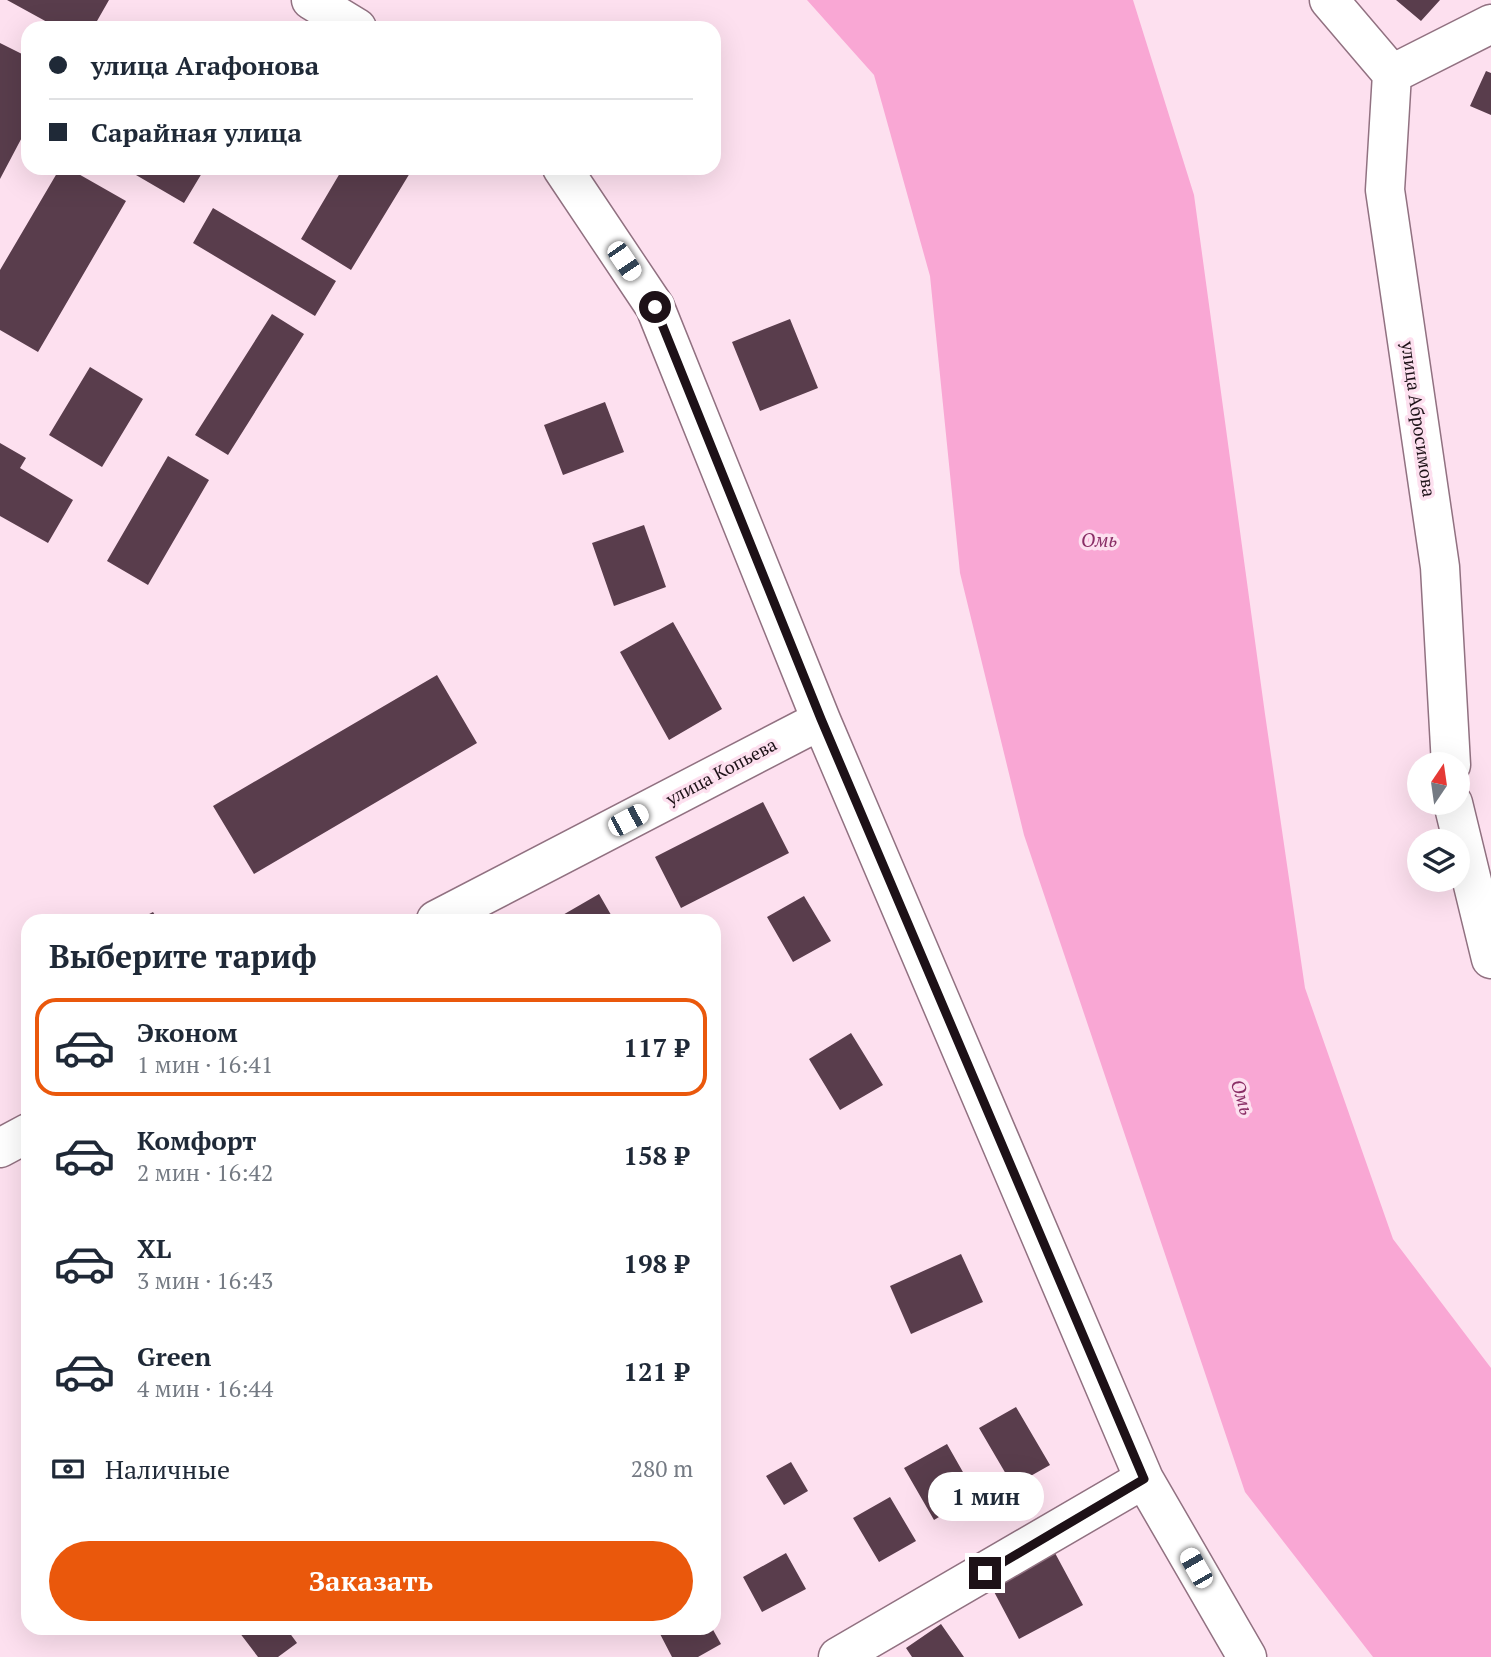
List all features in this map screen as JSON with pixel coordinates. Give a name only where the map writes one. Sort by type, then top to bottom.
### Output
[{"type":"street","points":[[311,0],[346,21]]},
{"type":"street","points":[[1329,0],[1392,74],[1491,24]]},
{"type":"street","name":"улица Абросимова","points":[[1392,74],[1385,190],[1440,567],[1450,752]]},
{"type":"street","points":[[567,175],[655,307],[821,719],[1144,1479],[1247,1657]]},
{"type":"street","name":"улица Копьева","points":[[447,914],[821,719]]},
{"type":"street","points":[[1456,816],[1491,959]]},
{"type":"street","points":[[0,1148],[21,1137]]},
{"type":"street","points":[[838,1657],[1144,1479]]},
{"type":"water","name":"Омь","points":[[807,0],[1133,0],[1194,195],[1305,988],[1393,1239],[1491,1368],[1491,1657],[1373,1657],[1245,1492],[1024,835],[960,573],[930,276],[874,75]]},
{"type":"building","points":[[7,0],[109,0],[97,21],[45,21]]},
{"type":"building","points":[[1396,0],[1440,0],[1421,21]]},
{"type":"building","points":[[0,43],[21,54],[21,139],[0,179]]},
{"type":"building","points":[[1486,71],[1491,73],[1491,115],[1470,106]]},
{"type":"building","points":[[56,175],[80,175],[126,201],[38,352],[0,330],[0,270]]},
{"type":"building","points":[[136,175],[201,175],[184,203]]},
{"type":"building","points":[[339,175],[409,175],[351,270],[301,239]]},
{"type":"building","points":[[213,208],[336,281],[315,316],[193,243]]},
{"type":"building","points":[[272,314],[304,334],[228,455],[195,435]]},
{"type":"building","points":[[790,319],[818,388],[760,411],[732,342]]},
{"type":"building","points":[[90,367],[143,399],[102,467],[49,435]]},
{"type":"building","points":[[605,402],[624,452],[563,475],[544,425]]},
{"type":"building","points":[[0,443],[26,458],[20,468],[73,500],[48,543],[0,516]]},
{"type":"building","points":[[168,456],[209,480],[148,585],[107,561]]},
{"type":"building","points":[[644,525],[666,587],[614,606],[592,543]]},
{"type":"building","points":[[673,622],[722,709],[669,740],[620,652]]},
{"type":"building","points":[[437,675],[477,743],[254,874],[213,806]]},
{"type":"building","points":[[763,802],[789,853],[681,908],[655,857]]},
{"type":"building","points":[[599,894],[611,914],[564,914]]},
{"type":"building","points":[[804,896],[831,941],[793,962],[767,917]]},
{"type":"building","points":[[851,1033],[883,1085],[840,1110],[809,1059]]},
{"type":"building","points":[[961,1254],[983,1302],[911,1334],[890,1286]]},
{"type":"building","points":[[1016,1407],[1050,1465],[1013,1486],[979,1428]]},
{"type":"building","points":[[947,1444],[976,1495],[934,1520],[904,1468]]},
{"type":"building","points":[[791,1462],[808,1491],[784,1505],[766,1476]]},
{"type":"building","points":[[890,1497],[916,1541],[879,1562],[853,1518]]},
{"type":"building","points":[[786,1553],[806,1589],[762,1612],[743,1577]]},
{"type":"building","points":[[1055,1553],[1083,1605],[1019,1639],[991,1586]]},
{"type":"building","points":[[941,1624],[964,1657],[912,1657],[906,1648]]},
{"type":"building","points":[[241,1635],[291,1635],[297,1643],[278,1657],[258,1657]]},
{"type":"building","points":[[661,1635],[716,1635],[721,1644],[698,1657],[672,1657]]},
{"type":"route","points":[[655,307],[821,719],[1144,1479],[985,1573]]}]
